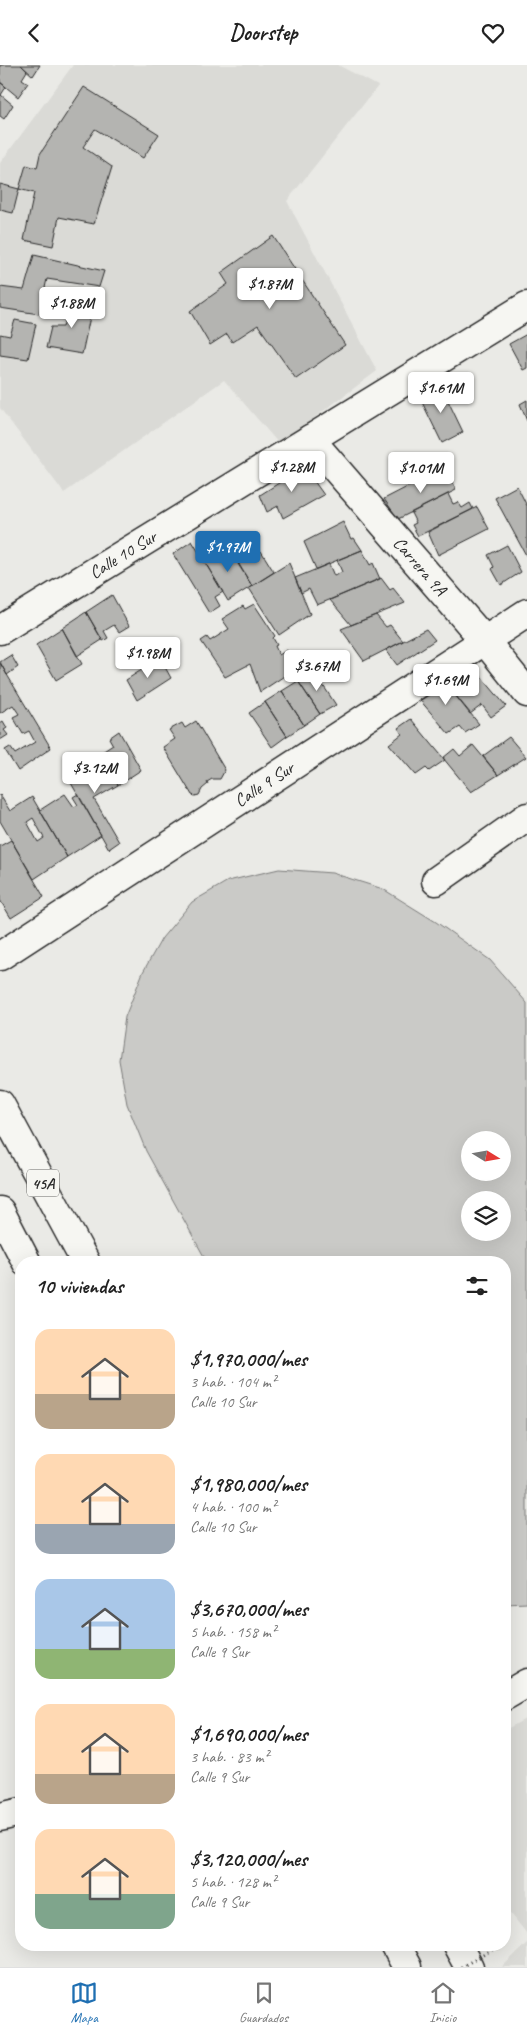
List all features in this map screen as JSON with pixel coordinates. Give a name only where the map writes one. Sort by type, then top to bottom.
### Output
[{"type":"street","name":"Calle 10 Sur","points":[[0,630],[527,306]]},
{"type":"street","name":"Carrera 9A","points":[[310,439],[485,641],[527,693]]},
{"type":"street","name":"Calle 9 Sur","points":[[0,956],[527,613]]},
{"type":"street","points":[[436,881],[527,817]]},
{"type":"street","name":"45A","points":[[0,1104],[82,1256]]},
{"type":"street","points":[[0,1211],[23,1256]]},
{"type":"street","points":[[511,1692],[527,1683]]},
{"type":"street","points":[[0,1817],[15,1813]]},
{"type":"street","points":[[398,1951],[407,1967]]},
{"type":"street","points":[[460,1951],[469,1967]]},
{"type":"path","points":[[460,1967],[490,1951]]},
{"type":"shaded area","points":[[73,65],[338,65],[378,86],[287,201],[377,371],[279,444],[224,380],[64,493],[0,408],[0,163]]},
{"type":"shaded area","points":[[279,869],[332,873],[383,889],[436,922],[490,960],[527,1003],[527,1603],[511,1604],[511,1256],[204,1256],[146,1151],[127,1104],[119,1060],[125,1017],[143,972],[162,938],[192,902],[228,881]]},
{"type":"shaded area","points":[[527,1718],[527,1934],[511,1914],[511,1727]]},
{"type":"shaded area","points":[[527,1943],[527,1967],[502,1967]]},
{"type":"building","points":[[0,65],[21,65],[27,71],[22,79],[28,83],[18,97],[0,82]]},
{"type":"building","points":[[21,65],[40,65],[33,76]]},
{"type":"building","points":[[0,82],[6,87],[1,95],[13,105],[4,119],[0,116]]},
{"type":"building","points":[[84,87],[159,134],[143,158],[95,129],[83,147],[112,167],[94,224],[59,217],[53,246],[24,240],[34,193],[19,189],[26,165],[37,168],[40,154]]},
{"type":"building","points":[[0,184],[19,189],[13,213],[0,210]]},
{"type":"building","points":[[273,236],[345,345],[296,379],[258,325],[232,342],[227,334],[210,345],[190,311],[228,284],[221,273]]},
{"type":"building","points":[[34,255],[104,271],[99,287],[47,279],[39,314],[0,308],[0,287],[24,290]]},
{"type":"building","points":[[71,299],[93,303],[82,354],[46,348],[51,327],[63,327]]},
{"type":"building","points":[[15,320],[36,324],[28,359],[0,355],[0,334],[10,336]]},
{"type":"building","points":[[527,334],[527,368],[523,370],[509,344]]},
{"type":"building","points":[[440,384],[463,432],[442,443],[419,396]]},
{"type":"building","points":[[527,400],[527,421],[520,404]]},
{"type":"building","points":[[304,467],[324,495],[283,518],[278,506],[267,512],[260,495]]},
{"type":"building","points":[[444,468],[456,490],[398,519],[384,499]]},
{"type":"building","points":[[517,486],[527,506],[527,557],[495,498]]},
{"type":"building","points":[[448,494],[453,504],[458,502],[462,508],[470,503],[473,509],[418,536],[412,525],[416,523],[411,513]]},
{"type":"building","points":[[477,507],[489,529],[438,555],[428,532]]},
{"type":"building","points":[[343,522],[351,539],[354,538],[362,550],[316,569],[304,542]]},
{"type":"building","points":[[192,541],[223,592],[215,597],[220,606],[209,613],[173,554]]},
{"type":"building","points":[[507,545],[521,572],[501,585],[492,569],[494,567],[488,555]]},
{"type":"building","points":[[228,546],[252,586],[228,601],[204,561]]},
{"type":"building","points":[[362,550],[370,565],[373,563],[380,579],[317,605],[309,589],[301,593],[295,578],[329,564],[334,576],[342,572],[337,560]]},
{"type":"building","points":[[261,551],[274,572],[252,586],[238,564]]},
{"type":"building","points":[[289,563],[310,614],[279,635],[249,588]]},
{"type":"building","points":[[381,578],[390,590],[393,588],[405,603],[351,625],[330,600]]},
{"type":"building","points":[[112,595],[129,626],[119,632],[114,625],[104,631],[108,638],[103,641],[86,612]]},
{"type":"building","points":[[254,604],[275,636],[273,638],[279,655],[287,650],[298,667],[260,692],[250,664],[225,677],[201,641],[207,637],[210,641],[229,629],[222,619],[243,606],[245,609]]},
{"type":"building","points":[[86,612],[102,640],[77,656],[62,628]]},
{"type":"building","points":[[376,615],[386,627],[390,625],[403,641],[364,661],[341,629]]},
{"type":"building","points":[[62,628],[82,664],[56,680],[36,645]]},
{"type":"building","points":[[426,629],[435,640],[397,665],[386,650]]},
{"type":"building","points":[[11,655],[18,667],[7,675],[0,662]]},
{"type":"building","points":[[160,658],[171,678],[137,700],[126,680]]},
{"type":"building","points":[[469,662],[506,706],[491,717],[482,705],[470,714],[439,675]]},
{"type":"building","points":[[0,663],[51,748],[18,771],[5,750],[10,747],[15,754],[35,742],[29,731],[23,734],[13,717],[19,714],[13,705],[0,713]]},
{"type":"building","points":[[313,670],[336,705],[320,714],[298,681]]},
{"type":"building","points":[[439,675],[479,724],[465,733],[460,727],[449,734],[413,692]]},
{"type":"building","points":[[298,681],[320,714],[304,725],[282,691]]},
{"type":"building","points":[[282,691],[304,725],[287,736],[265,702]]},
{"type":"building","points":[[265,702],[287,736],[272,747],[249,713]]},
{"type":"building","points":[[411,719],[445,760],[429,771],[426,768],[416,775],[389,744],[402,734],[398,728]]},
{"type":"building","points":[[3,721],[7,728],[4,730],[8,735],[0,740],[0,723]]},
{"type":"building","points":[[196,721],[225,770],[220,779],[212,779],[207,782],[208,784],[199,795],[195,796],[192,795],[163,747],[175,739],[169,730],[182,723],[185,728]]},
{"type":"building","points":[[119,731],[141,770],[118,785],[99,754],[113,745],[109,738]]},
{"type":"building","points":[[509,737],[526,757],[498,775],[483,756]]},
{"type":"building","points":[[473,745],[498,775],[471,792],[443,758],[454,749],[460,756]]},
{"type":"building","points":[[100,755],[118,785],[94,799],[119,842],[109,849],[67,776]]},
{"type":"building","points":[[65,794],[74,807],[78,805],[73,797],[78,794],[101,835],[67,857],[40,810]]},
{"type":"building","points":[[0,795],[10,811],[32,797],[67,857],[34,879],[0,821]],"holes":[[[33,818],[44,838],[38,842],[27,822]]]},
{"type":"building","points":[[11,840],[44,897],[11,918],[0,900],[0,846]]}]
